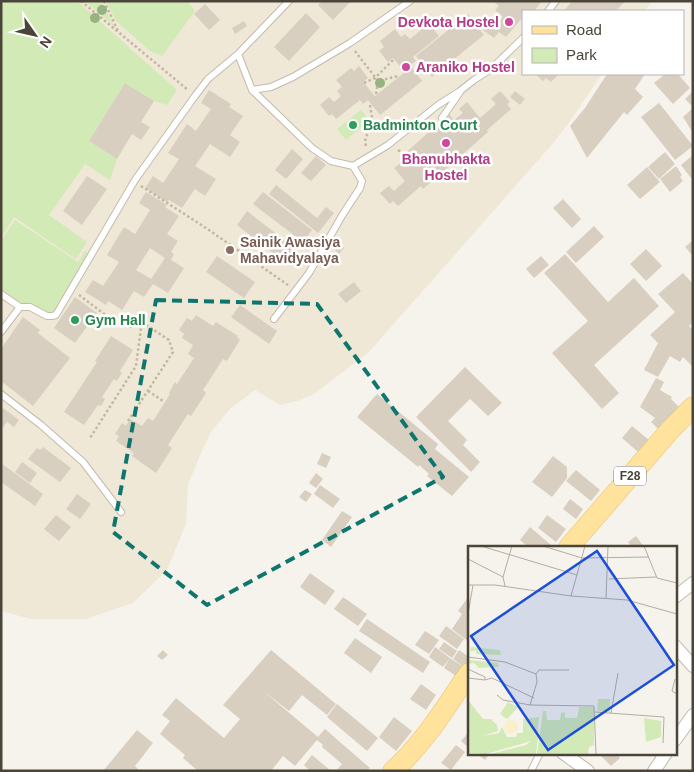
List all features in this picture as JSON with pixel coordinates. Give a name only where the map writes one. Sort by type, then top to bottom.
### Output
[{"type":"main road","name":"F28","points":[[579,543],[671,429],[693,407]]},
{"type":"main road","points":[[393,771],[436,723],[468,675]]},
{"type":"street","points":[[676,596],[693,583]]},
{"type":"street","points":[[676,647],[693,666]]},
{"type":"street","points":[[676,739],[693,715]]},
{"type":"street","points":[[564,754],[588,771]]},
{"type":"street","points":[[654,771],[665,754]]},
{"type":"lane","points":[[1,294],[20,307],[30,307],[52,316],[59,311],[135,180],[194,96],[208,79],[238,54],[290,1]]},
{"type":"lane","points":[[252,90],[271,87],[293,77],[350,43],[410,1]]},
{"type":"lane","points":[[353,166],[388,145],[438,104],[491,69],[522,39]]},
{"type":"lane","points":[[238,54],[252,90],[312,148],[331,160],[353,166],[362,181],[360,188],[309,273],[274,319]]},
{"type":"lane","points":[[442,118],[460,91]]},
{"type":"lane","points":[[1,332],[20,307]]},
{"type":"lane","points":[[1,394],[41,425],[83,462],[121,512]]},
{"type":"lane","points":[[531,771],[540,754]]},
{"type":"path","points":[[82,1],[194,96]]},
{"type":"path","points":[[104,1],[120,34]]},
{"type":"path","points":[[350,43],[378,81]]},
{"type":"path","points":[[364,83],[375,78],[394,59]]},
{"type":"path","points":[[378,81],[398,76]]},
{"type":"path","points":[[376,94],[378,81]]},
{"type":"path","points":[[370,103],[369,113],[372,123],[365,143],[370,156]]},
{"type":"path","points":[[135,180],[142,188],[206,228],[295,290]]},
{"type":"path","points":[[72,289],[116,323],[130,327],[135,324],[148,326],[169,340],[173,352],[128,420]]},
{"type":"path","points":[[90,438],[136,366],[141,328],[139,325]]},
{"type":"path","points":[[148,391],[163,401]]},
{"type":"highlighted area","points":[[156,300],[317,304],[443,477],[207,605],[113,532]]},
{"type":"shaded area","name":"Sainik Awasiya Mahavidyalaya","points":[[1,1],[652,1],[646,10],[522,10],[522,75],[601,75],[549,148],[369,352],[314,394],[297,401],[280,405],[255,390],[230,409],[211,432],[188,485],[186,524],[167,570],[133,603],[86,619],[31,619],[1,611]]},
{"type":"green space","points":[[1,1],[77,1],[177,90],[167,105],[154,101],[125,83],[89,141],[117,159],[110,180],[85,164],[49,215],[87,242],[76,259],[14,217],[1,238]]},
{"type":"green space","points":[[85,1],[101,1],[114,26]]},
{"type":"green space","points":[[106,1],[187,1],[195,11],[162,56],[150,51],[116,21]]},
{"type":"green space","name":"Badminton Court","points":[[361,110],[369,120],[346,140],[337,129]]},
{"type":"green space","points":[[15,220],[78,262],[85,251],[90,254],[55,311],[48,312],[34,309],[1,289],[1,241]]},
{"type":"building","points":[[322,1],[351,1],[333,20],[318,5]]},
{"type":"building","name":"Devkota Hostel","points":[[493,1],[542,1],[535,10],[522,10],[522,18],[506,37],[499,32],[494,38],[483,30],[491,20],[497,24],[503,17],[495,10],[499,6]]},
{"type":"building","points":[[572,1],[625,1],[617,10],[565,10]]},
{"type":"building","points":[[205,4],[220,20],[209,30],[194,14]]},
{"type":"building","points":[[306,13],[320,27],[289,61],[274,47]]},
{"type":"building","name":"Araniko Hostel","points":[[468,14],[484,35],[432,77],[416,56]]},
{"type":"building","name":"Araniko Hostel","points":[[427,15],[437,28],[434,30],[439,36],[413,57],[416,61],[410,65],[422,81],[380,115],[368,100],[363,104],[360,100],[336,119],[332,114],[329,116],[320,105],[329,97],[334,102],[341,96],[337,91],[342,87],[336,80],[351,68],[354,71],[359,66],[368,78],[363,82],[375,96],[405,72],[393,58],[388,62],[379,51],[384,47],[380,41],[395,29],[401,37],[405,34],[410,39],[421,30],[416,24]]},
{"type":"building","points":[[244,21],[247,26],[235,34],[232,28]]},
{"type":"building","points":[[536,75],[558,75],[551,82],[546,78],[543,81]]},
{"type":"building","points":[[606,75],[644,75],[635,89],[643,97],[627,115],[624,112],[587,158],[570,126],[585,108]]},
{"type":"building","points":[[664,75],[679,75],[690,88],[673,104],[654,83]]},
{"type":"building","points":[[125,83],[154,101],[141,122],[150,127],[141,140],[132,134],[117,159],[89,141]]},
{"type":"building","points":[[209,90],[231,104],[229,107],[243,116],[230,135],[240,142],[230,157],[210,144],[195,166],[216,179],[205,196],[195,189],[182,208],[169,200],[167,202],[145,188],[153,176],[163,183],[179,159],[168,153],[187,124],[196,131],[211,109],[201,103]]},
{"type":"building","name":"Bhanubhakta Hostel","points":[[500,91],[510,102],[507,104],[511,109],[487,130],[488,132],[423,189],[421,186],[398,206],[393,201],[390,204],[380,193],[389,186],[394,191],[405,181],[394,168],[403,161],[400,158],[449,114],[454,120],[463,113],[459,109],[467,102],[480,118],[496,104],[491,99]]},
{"type":"building","points":[[515,91],[525,99],[520,105],[510,97]]},
{"type":"building","points":[[693,91],[693,107],[685,99]]},
{"type":"building","points":[[659,103],[693,146],[675,160],[641,117]]},
{"type":"building","points":[[693,108],[693,133],[683,117]]},
{"type":"building","points":[[292,149],[303,159],[286,179],[275,170]]},
{"type":"building","points":[[665,152],[675,164],[659,179],[648,167]]},
{"type":"building","points":[[693,155],[693,177],[691,178],[681,165]]},
{"type":"building","points":[[316,156],[326,165],[311,181],[301,173]]},
{"type":"building","points":[[676,166],[682,175],[680,177],[683,181],[670,192],[660,179]]},
{"type":"building","points":[[647,167],[660,182],[640,199],[627,185]]},
{"type":"building","points":[[87,176],[107,189],[82,225],[63,211]]},
{"type":"building","points":[[276,185],[317,218],[326,207],[334,213],[318,233],[269,194]]},
{"type":"building","points":[[146,192],[167,205],[165,207],[179,216],[167,234],[178,241],[171,252],[174,254],[171,260],[184,268],[168,293],[153,284],[144,297],[134,291],[122,310],[108,301],[106,305],[85,292],[93,280],[103,286],[119,262],[107,255],[124,227],[135,234],[150,210],[139,203]],"holes":[[[150,248],[165,258],[151,279],[136,270]]]},
{"type":"building","points":[[263,192],[312,230],[303,242],[253,204]]},
{"type":"building","points":[[563,199],[581,219],[572,228],[553,208]]},
{"type":"building","points":[[247,211],[297,250],[287,264],[237,225]]},
{"type":"building","points":[[594,226],[604,237],[576,263],[566,252]]},
{"type":"building","points":[[335,239],[344,248],[339,254],[330,245]]},
{"type":"building","points":[[693,240],[693,256],[685,247]]},
{"type":"building","points":[[646,249],[662,266],[646,281],[630,264]]},
{"type":"building","points":[[565,254],[608,302],[634,278],[659,306],[594,365],[619,393],[602,409],[552,353],[588,321],[544,273]]},
{"type":"building","points":[[217,256],[255,282],[244,298],[206,272]]},
{"type":"building","points":[[541,256],[549,265],[534,278],[526,269]]},
{"type":"building","points":[[683,273],[693,284],[693,322],[689,326],[693,330],[693,367],[683,357],[680,362],[670,356],[658,377],[644,370],[658,343],[650,335],[675,312],[658,294]]},
{"type":"building","points":[[354,282],[361,291],[346,303],[338,294]]},
{"type":"building","name":"Gym Hall","points":[[75,297],[97,313],[75,343],[54,328]]},
{"type":"building","points":[[240,305],[277,331],[269,344],[231,317]]},
{"type":"building","points":[[196,315],[213,326],[216,322],[238,336],[240,340],[227,361],[223,359],[203,390],[206,393],[191,416],[188,414],[168,445],[172,448],[156,473],[132,456],[134,453],[116,441],[119,436],[115,434],[122,423],[126,426],[130,419],[142,426],[148,418],[153,421],[170,394],[175,382],[177,384],[194,358],[188,354],[193,345],[182,338],[184,334],[179,330],[187,318],[192,321]]},
{"type":"building","points":[[23,317],[40,330],[38,333],[70,358],[33,406],[1,381],[1,349]]},
{"type":"building","points":[[111,336],[133,350],[120,371],[122,373],[117,381],[114,379],[102,397],[105,399],[101,406],[98,405],[84,425],[64,412],[97,362],[95,361]]},
{"type":"building","points":[[465,367],[502,403],[488,416],[470,399],[448,421],[467,440],[463,445],[480,462],[471,472],[416,417]]},
{"type":"building","points":[[656,378],[664,382],[660,390],[672,397],[671,399],[679,407],[659,430],[651,422],[655,418],[640,407]]},
{"type":"building","points":[[377,394],[438,444],[435,449],[469,477],[452,496],[427,476],[429,474],[419,465],[418,467],[357,417]]},
{"type":"building","points":[[3,408],[19,420],[14,427],[7,422],[1,430],[1,411]]},
{"type":"building","points":[[632,426],[649,440],[638,452],[622,438]]},
{"type":"building","points":[[43,447],[71,468],[60,482],[28,459],[37,448],[40,450]]},
{"type":"building","points":[[322,453],[331,457],[326,468],[317,464]]},
{"type":"building","points":[[553,456],[567,467],[567,478],[552,497],[532,482]]},
{"type":"building","points":[[22,462],[37,473],[30,483],[15,472]]},
{"type":"building","points":[[1,463],[43,494],[35,506],[1,482]]},
{"type":"building","points":[[576,470],[600,490],[591,501],[566,481]]},
{"type":"building","points":[[316,473],[323,479],[316,488],[309,483]]},
{"type":"building","points":[[320,485],[340,499],[333,508],[314,494]]},
{"type":"building","points":[[305,490],[312,494],[306,502],[299,497]]},
{"type":"building","points":[[77,494],[91,504],[80,519],[66,509]]},
{"type":"building","points":[[570,499],[583,509],[576,519],[563,509]]},
{"type":"building","points":[[342,511],[352,517],[331,547],[322,540]]},
{"type":"building","points":[[56,515],[71,527],[59,541],[44,529]]},
{"type":"building","points":[[547,515],[566,529],[556,542],[538,528]]},
{"type":"building","points":[[530,527],[551,545],[527,546],[520,540]]},
{"type":"building","points":[[636,536],[643,546],[631,546],[628,542]]},
{"type":"building","points":[[310,573],[335,591],[325,605],[300,587]]},
{"type":"building","points":[[343,597],[367,614],[358,626],[334,609]]},
{"type":"building","points":[[468,597],[468,641],[452,629],[462,614],[458,611]]},
{"type":"building","points":[[367,619],[430,662],[423,673],[359,631]]},
{"type":"building","points":[[446,626],[464,639],[457,649],[439,636]]},
{"type":"building","points":[[425,631],[439,640],[429,654],[415,645]]},
{"type":"building","points":[[355,638],[382,657],[371,673],[344,653]]},
{"type":"building","points":[[444,642],[457,651],[452,658],[439,649]]},
{"type":"building","points":[[435,647],[450,658],[443,667],[429,657]]},
{"type":"building","points":[[163,650],[168,655],[162,660],[157,656]]},
{"type":"building","points":[[271,650],[336,704],[327,715],[302,695],[289,711],[263,691],[318,737],[325,729],[370,768],[367,771],[336,771],[342,764],[322,747],[323,745],[317,740],[295,766],[283,756],[271,771],[198,771],[183,758],[185,755],[160,734],[170,721],[162,715],[176,698],[224,738],[240,719],[223,705]]},
{"type":"building","points":[[459,650],[468,656],[468,661],[464,667],[453,659]]},
{"type":"building","points":[[450,658],[465,668],[459,678],[444,668]]},
{"type":"building","points":[[421,684],[436,695],[426,710],[410,699]]},
{"type":"building","points":[[337,704],[378,738],[367,751],[327,717]]},
{"type":"building","points":[[394,717],[412,731],[396,751],[379,737]]},
{"type":"building","points":[[137,730],[153,743],[135,766],[140,771],[103,771]]},
{"type":"building","points":[[468,733],[468,747],[461,741]]},
{"type":"building","points":[[456,745],[465,752],[451,770],[441,763]]},
{"type":"building","points":[[477,754],[489,754],[485,760]]},
{"type":"building","points":[[603,754],[617,754],[620,758],[611,766],[601,756]]},
{"type":"building","points":[[312,755],[331,771],[310,771],[304,765]]},
{"type":"place","name":"Devkota Hostel","points":[[509,22]]},
{"type":"place","name":"Araniko Hostel","points":[[406,67]]},
{"type":"place","name":"Badminton Court","points":[[353,125]]},
{"type":"place","name":"Bhanubhakta Hostel","points":[[446,143]]},
{"type":"place","name":"Sainik Awasiya Mahavidyalaya","points":[[230,250]]},
{"type":"place","name":"Gym Hall","points":[[75,320]]}]
